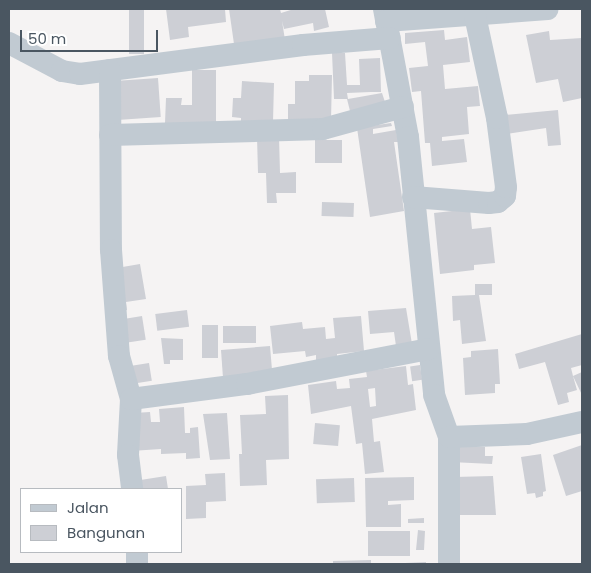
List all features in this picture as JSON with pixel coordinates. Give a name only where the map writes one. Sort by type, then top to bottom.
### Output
[{"type":"street","points":[[9,43],[62,71],[80,74],[303,45],[387,23],[548,9]]},
{"type":"street","points":[[413,198],[489,203],[498,202],[505,196],[506,187],[497,118],[475,14]]},
{"type":"street","points":[[387,23],[403,107],[434,395],[449,437],[449,564]]},
{"type":"street","points":[[110,70],[111,250],[118,356],[131,399],[128,455],[132,488]]},
{"type":"street","points":[[110,135],[323,129],[403,107]]},
{"type":"street","points":[[131,399],[257,383],[429,349]]},
{"type":"street","points":[[449,437],[527,434],[582,422]]},
{"type":"building","points":[[129,9],[144,9],[144,54],[129,54]]},
{"type":"building","points":[[166,9],[225,9],[226,22],[188,27],[189,37],[170,40]]},
{"type":"building","points":[[229,9],[280,9],[281,13],[294,9],[325,9],[329,27],[314,31],[313,23],[284,29],[282,21],[285,40],[234,44]]},
{"type":"building","points":[[444,30],[445,40],[467,37],[470,62],[443,65],[445,89],[478,86],[480,106],[467,107],[469,134],[442,137],[442,141],[464,139],[467,162],[432,166],[430,143],[425,143],[421,91],[412,92],[409,68],[428,66],[425,42],[405,44],[405,33]]},
{"type":"building","points":[[549,31],[550,40],[582,38],[582,98],[563,102],[558,79],[536,83],[526,35]]},
{"type":"building","points":[[332,53],[345,53],[347,85],[360,85],[359,59],[380,58],[381,92],[347,93],[348,99],[382,93],[385,102],[351,115],[347,99],[334,99]]},
{"type":"building","points":[[192,70],[216,70],[216,125],[165,123],[166,98],[182,98],[181,105],[192,105]]},
{"type":"building","points":[[309,75],[332,75],[331,121],[288,123],[288,104],[295,104],[295,81],[309,81]]},
{"type":"building","points":[[158,78],[161,117],[114,120],[111,81]]},
{"type":"building","points":[[242,81],[274,83],[273,122],[241,121],[241,118],[232,117],[233,98],[241,98]]},
{"type":"building","points":[[558,110],[561,145],[548,146],[546,128],[507,134],[505,115]]},
{"type":"building","points":[[391,123],[392,126],[373,129],[373,134],[396,130],[398,142],[394,142],[404,211],[370,217],[357,128]]},
{"type":"building","points":[[279,136],[280,173],[296,172],[296,193],[276,193],[277,203],[267,203],[266,173],[258,173],[257,137]]},
{"type":"building","points":[[315,140],[342,140],[342,163],[315,163]]},
{"type":"building","points":[[322,202],[354,203],[353,217],[322,216]]},
{"type":"building","points":[[470,209],[472,229],[491,227],[495,263],[474,265],[474,270],[440,274],[434,213]]},
{"type":"building","points":[[140,264],[146,299],[126,302],[127,310],[107,313],[105,270]]},
{"type":"building","points":[[475,284],[492,284],[492,295],[479,295],[486,341],[462,344],[460,320],[453,321],[452,296],[475,295]]},
{"type":"building","points":[[406,308],[412,344],[396,346],[394,332],[370,334],[368,311]]},
{"type":"building","points":[[187,310],[189,327],[157,331],[155,314]]},
{"type":"building","points":[[142,316],[146,340],[126,343],[122,319]]},
{"type":"building","points":[[361,316],[364,351],[337,354],[337,359],[316,361],[316,355],[306,357],[305,351],[273,354],[270,326],[302,322],[303,329],[325,327],[326,339],[335,338],[333,318]]},
{"type":"building","points":[[202,325],[218,325],[218,358],[202,358]]},
{"type":"building","points":[[223,326],[256,326],[256,343],[223,343]]},
{"type":"building","points":[[582,334],[582,365],[571,368],[577,390],[567,393],[569,402],[558,405],[545,362],[519,369],[515,354]]},
{"type":"building","points":[[161,338],[183,339],[183,360],[170,360],[170,364],[164,364]]},
{"type":"building","points":[[270,346],[272,370],[223,378],[221,350]]},
{"type":"building","points":[[498,349],[500,384],[495,384],[495,393],[465,395],[463,358],[471,357],[471,351]]},
{"type":"building","points":[[149,363],[152,381],[120,386],[117,368]]},
{"type":"building","points":[[420,365],[422,380],[412,381],[410,366]]},
{"type":"building","points":[[406,366],[408,385],[413,384],[416,410],[372,419],[374,442],[380,441],[384,472],[365,474],[362,443],[356,444],[351,406],[311,414],[308,385],[336,381],[337,389],[350,388],[349,379],[367,377],[366,371]],"holes":[[[375,388],[376,406],[370,407],[368,389]]]},
{"type":"building","points":[[582,372],[582,395],[573,376]]},
{"type":"building","points":[[288,395],[289,459],[266,460],[267,485],[240,486],[239,454],[242,454],[240,415],[266,414],[265,396]]},
{"type":"building","points":[[184,407],[185,433],[190,433],[190,428],[198,427],[200,458],[186,459],[186,453],[161,454],[161,449],[131,451],[134,413],[150,412],[151,422],[160,422],[159,409]]},
{"type":"building","points":[[227,413],[230,459],[210,460],[203,414]]},
{"type":"building","points":[[315,423],[340,425],[338,446],[313,444]]},
{"type":"building","points":[[582,445],[582,491],[566,496],[553,455]]},
{"type":"building","points":[[451,446],[485,447],[485,456],[493,456],[492,464],[451,462]]},
{"type":"building","points":[[541,454],[546,491],[543,492],[543,496],[536,498],[535,493],[527,494],[521,457]]},
{"type":"building","points":[[225,473],[226,501],[206,502],[206,518],[186,519],[186,486],[206,485],[205,474]]},
{"type":"building","points":[[166,476],[168,488],[135,488],[134,481]]},
{"type":"building","points":[[493,476],[496,515],[459,515],[454,477]]},
{"type":"building","points":[[414,477],[414,500],[388,501],[388,505],[401,504],[401,527],[366,527],[365,478]]},
{"type":"building","points":[[354,478],[355,502],[317,503],[316,479]]},
{"type":"building","points":[[424,518],[424,523],[408,523],[408,519]]},
{"type":"building","points":[[418,530],[425,531],[424,550],[416,550]]},
{"type":"building","points":[[368,531],[410,531],[410,556],[368,556]]},
{"type":"building","points":[[371,560],[371,564],[333,564],[333,561]]},
{"type":"building","points":[[426,562],[426,564],[405,564],[405,563]]}]
